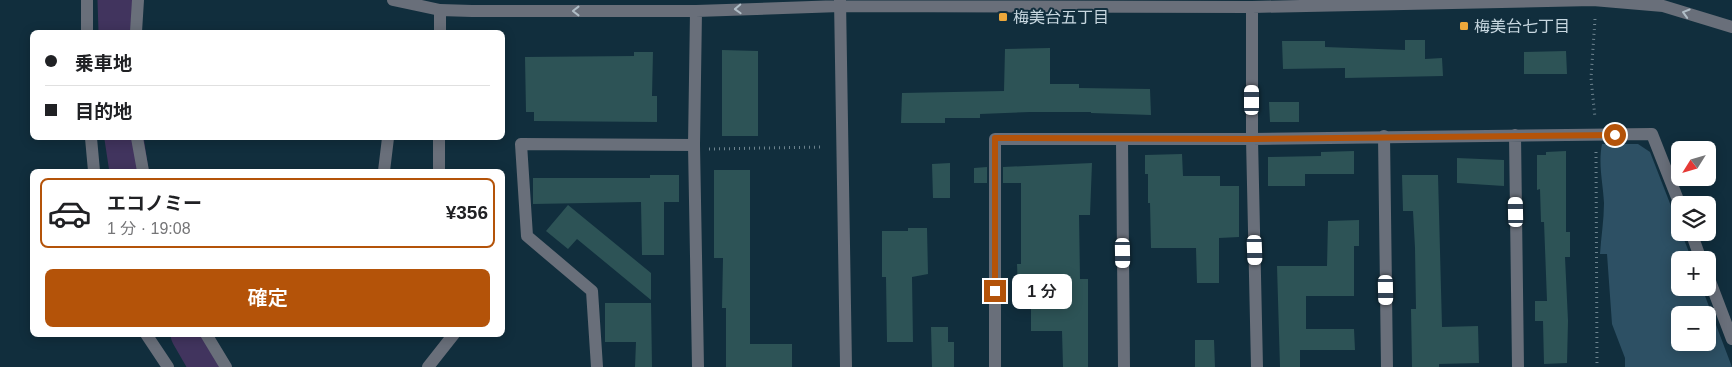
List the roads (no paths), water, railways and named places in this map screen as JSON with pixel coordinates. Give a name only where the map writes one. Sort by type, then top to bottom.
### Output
[{"type":"street","points":[[87,0],[87,30]]},
{"type":"street","points":[[136,30],[138,0]]},
{"type":"street","points":[[393,0],[440,10],[696,11],[840,3],[1252,7],[1593,0],[1663,6],[1732,27]]},
{"type":"street","points":[[840,3],[846,367]]},
{"type":"street","points":[[1252,7],[1252,139],[1257,367]]},
{"type":"street","points":[[440,10],[440,30]]},
{"type":"street","points":[[696,11],[694,145],[698,367]]},
{"type":"street","points":[[1515,134],[1518,367]]},
{"type":"street","points":[[995,367],[995,138],[1122,140],[1515,134],[1652,134],[1676,196]]},
{"type":"street","points":[[1384,136],[1387,367]]},
{"type":"street","points":[[91,140],[94,169]]},
{"type":"street","points":[[137,140],[143,169]]},
{"type":"street","points":[[384,169],[388,140]]},
{"type":"street","points":[[439,140],[439,169]]},
{"type":"street","points":[[1122,140],[1124,367]]},
{"type":"street","points":[[597,367],[592,291],[527,236],[521,144],[694,145]]},
{"type":"street","points":[[1716,296],[1732,339]]},
{"type":"street","points":[[148,337],[168,367]]},
{"type":"street","points":[[208,337],[226,367]]},
{"type":"street","points":[[428,367],[452,337]]},
{"type":"waterway","points":[[117,0],[118,30]]},
{"type":"waterway","points":[[124,140],[129,169]]},
{"type":"waterway","points":[[192,337],[209,367]]},
{"type":"place","name":"梅美台五丁目","points":[[1003,17]]},
{"type":"place","name":"梅美台七丁目","points":[[1464,26]]}]
